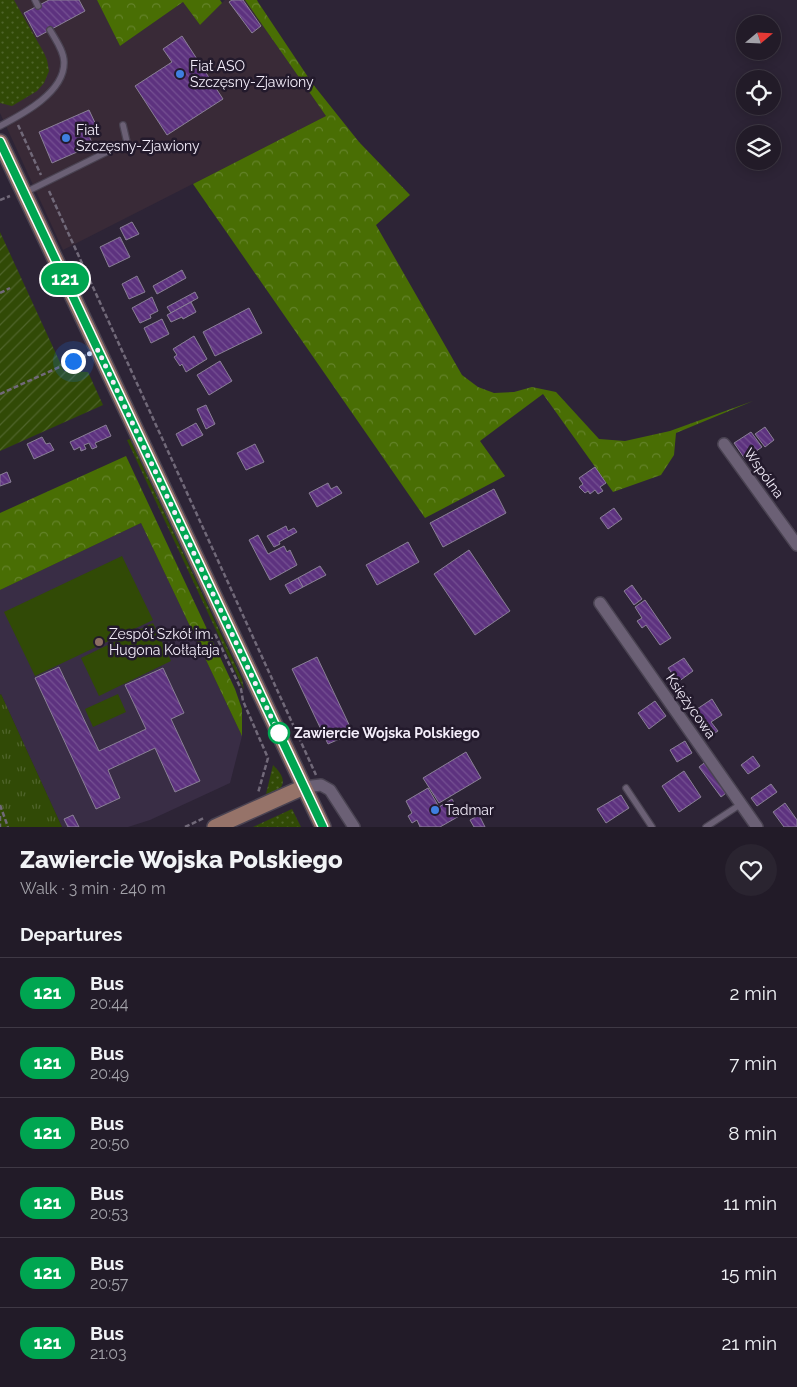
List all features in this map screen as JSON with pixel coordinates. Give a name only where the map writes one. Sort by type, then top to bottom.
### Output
[{"type":"main road","points":[[0,142],[323,827]]},
{"type":"main road","points":[[215,827],[304,787]]},
{"type":"street","name":"Wspólna","points":[[724,444],[797,545]]},
{"type":"street","name":"Księżycowa","points":[[600,603],[757,827]]},
{"type":"street","points":[[304,787],[321,785],[334,795],[354,827]]},
{"type":"lane","points":[[0,126],[48,95],[58,84],[64,61],[50,30]]},
{"type":"lane","points":[[24,193],[127,142],[123,125]]},
{"type":"lane","points":[[626,788],[652,827]]},
{"type":"lane","points":[[706,827],[741,804]]},
{"type":"path","points":[[15,118],[321,785]]},
{"type":"path","points":[[0,293],[10,288]]},
{"type":"path","points":[[0,394],[98,350]]},
{"type":"path","points":[[212,626],[241,690],[243,701],[268,758],[258,793]]},
{"type":"path","points":[[0,805],[0,827]]},
{"type":"path","points":[[1,814],[8,827]]},
{"type":"shaded area","points":[[0,0],[97,0],[120,46],[183,2],[200,25],[225,0],[245,0],[326,116],[63,250],[0,113]]},
{"type":"shaded area","name":"Zespół Szkół im. Hugona Kołłątaja","points":[[141,523],[242,736],[230,783],[150,820],[128,827],[62,827],[0,695],[0,590]]},
{"type":"green space","points":[[0,0],[14,0],[44,53],[49,71],[44,83],[37,91],[12,106],[0,103]]},
{"type":"green space","points":[[97,0],[220,0],[222,3],[200,25],[183,2],[120,46]]},
{"type":"green space","points":[[245,0],[257,0],[312,83],[359,142],[410,195],[376,225],[462,375],[478,387],[494,393],[514,392],[532,387],[556,392],[599,439],[625,441],[670,431],[753,401],[676,433],[674,455],[661,475],[613,492],[543,394],[480,441],[505,476],[425,518],[193,184],[326,116]]},
{"type":"green space","points":[[0,232],[64,371],[88,372],[103,405],[0,451]]},
{"type":"green space","points":[[130,439],[242,679],[244,690],[127,440]]},
{"type":"green space","points":[[126,456],[235,689],[242,709],[242,736],[141,523],[0,590],[0,513]]},
{"type":"green space","points":[[122,556],[153,620],[35,676],[4,612]]},
{"type":"green space","points":[[153,623],[171,661],[99,696],[81,658]]},
{"type":"green space","points":[[1,694],[62,827],[0,827]]},
{"type":"green space","points":[[118,694],[126,712],[93,727],[85,709]]},
{"type":"green space","points":[[273,765],[282,777],[283,784],[278,790],[266,794]]},
{"type":"green space","points":[[292,809],[301,827],[253,827]]},
{"type":"building","points":[[49,0],[79,0],[85,11],[37,37],[24,13]]},
{"type":"building","points":[[232,0],[243,0],[261,26],[252,33],[229,2]]},
{"type":"building","name":"Fiat ASO Szczęsny-Zjawiony","points":[[182,36],[223,99],[167,135],[135,86],[172,62],[163,49]]},
{"type":"building","name":"Fiat Szczęsny-Zjawiony","points":[[89,110],[97,127],[87,131],[93,145],[52,163],[39,132]]},
{"type":"building","points":[[132,222],[139,234],[126,240],[120,228]]},
{"type":"building","points":[[120,237],[130,257],[109,267],[100,247]]},
{"type":"building","points":[[182,270],[186,278],[157,294],[153,286]]},
{"type":"building","points":[[137,276],[145,292],[129,299],[122,284]]},
{"type":"building","points":[[195,292],[198,298],[171,313],[167,307]]},
{"type":"building","points":[[152,297],[158,311],[150,315],[151,318],[140,323],[132,308]]},
{"type":"building","points":[[191,302],[196,312],[183,319],[182,317],[171,322],[167,315]]},
{"type":"building","points":[[249,308],[262,333],[215,356],[203,332]]},
{"type":"building","points":[[162,319],[169,334],[151,343],[144,328]]},
{"type":"building","points":[[194,336],[207,359],[186,372],[182,364],[180,366],[174,357],[177,355],[173,349]]},
{"type":"building","points":[[220,361],[232,381],[209,395],[197,375]]},
{"type":"building","points":[[206,405],[215,424],[206,429],[197,409]]},
{"type":"building","points":[[196,423],[203,435],[182,446],[176,434]]},
{"type":"building","points":[[106,425],[111,436],[95,443],[97,447],[92,449],[89,443],[84,445],[86,449],[81,451],[80,447],[74,450],[70,442]]},
{"type":"building","points":[[765,427],[774,440],[765,447],[755,434]]},
{"type":"building","points":[[751,432],[762,447],[745,459],[734,443]]},
{"type":"building","points":[[42,437],[46,444],[50,443],[54,450],[34,459],[27,444]]},
{"type":"building","points":[[255,444],[264,462],[246,470],[237,453]]},
{"type":"building","points":[[595,467],[606,483],[600,487],[603,491],[598,494],[595,490],[590,494],[588,491],[585,493],[579,487],[583,484],[579,478]]},
{"type":"building","points":[[7,472],[11,482],[0,486],[0,475]]},
{"type":"building","points":[[328,483],[331,489],[337,486],[342,493],[317,507],[309,493]]},
{"type":"building","points":[[494,489],[506,513],[443,547],[430,523]]},
{"type":"building","points":[[614,508],[622,519],[608,529],[600,518]]},
{"type":"building","points":[[286,526],[288,531],[294,528],[297,532],[274,547],[267,536]]},
{"type":"building","points":[[258,535],[268,554],[284,546],[287,552],[290,550],[297,565],[270,580],[249,540]]},
{"type":"building","points":[[408,542],[419,562],[377,585],[366,565]]},
{"type":"building","points":[[469,550],[510,611],[475,635],[434,574]]},
{"type":"building","points":[[320,566],[326,575],[303,587],[298,578]]},
{"type":"building","points":[[298,578],[303,587],[290,594],[285,585]]},
{"type":"building","points":[[632,585],[642,599],[634,605],[624,591]]},
{"type":"building","points":[[645,600],[671,638],[660,645],[646,625],[642,628],[637,621],[642,618],[635,607]]},
{"type":"building","points":[[317,657],[353,733],[328,744],[292,669]]},
{"type":"building","points":[[684,658],[693,671],[678,682],[668,668]]},
{"type":"building","points":[[59,667],[99,751],[146,729],[125,685],[163,668],[184,713],[171,719],[200,781],[175,792],[155,748],[108,770],[120,798],[96,809],[35,678]]},
{"type":"building","points":[[712,699],[722,715],[711,722],[718,731],[707,738],[691,713]]},
{"type":"building","points":[[655,701],[666,716],[649,729],[638,713]]},
{"type":"building","points":[[685,741],[692,753],[677,762],[670,750]]},
{"type":"building","points":[[466,752],[481,778],[439,803],[423,778]]},
{"type":"building","points":[[753,756],[760,766],[748,774],[741,765]]},
{"type":"building","points":[[708,760],[730,790],[721,797],[699,767]]},
{"type":"building","points":[[684,771],[701,797],[679,812],[662,786]]},
{"type":"building","points":[[771,784],[777,792],[757,806],[751,798]]},
{"type":"building","name":"Tadmar","points":[[428,788],[439,807],[452,799],[461,815],[440,827],[420,827],[417,820],[412,823],[408,816],[412,813],[406,801]]},
{"type":"building","points":[[621,795],[629,808],[606,823],[597,809]]},
{"type":"building","points":[[785,803],[797,820],[797,827],[784,827],[773,812]]},
{"type":"building","points":[[73,815],[79,827],[68,827],[64,819]]},
{"type":"building","points":[[479,815],[485,827],[474,827],[470,820]]},
{"type":"bus line","name":"121","points":[[0,142],[323,827]]},
{"type":"place","name":"Fiat ASO Szczęsny-Zjawiony","points":[[180,74]]},
{"type":"place","name":"Fiat Szczęsny-Zjawiony","points":[[66,138]]},
{"type":"place","name":"Zespół Szkół im. Hugona Kołłątaja","points":[[99,642]]},
{"type":"place","name":"Zawiercie Wojska Polskiego","points":[[279,733]]},
{"type":"place","name":"Tadmar","points":[[435,810]]},
{"type":"route","points":[[73,361],[98,350],[282,740],[279,733]]}]
